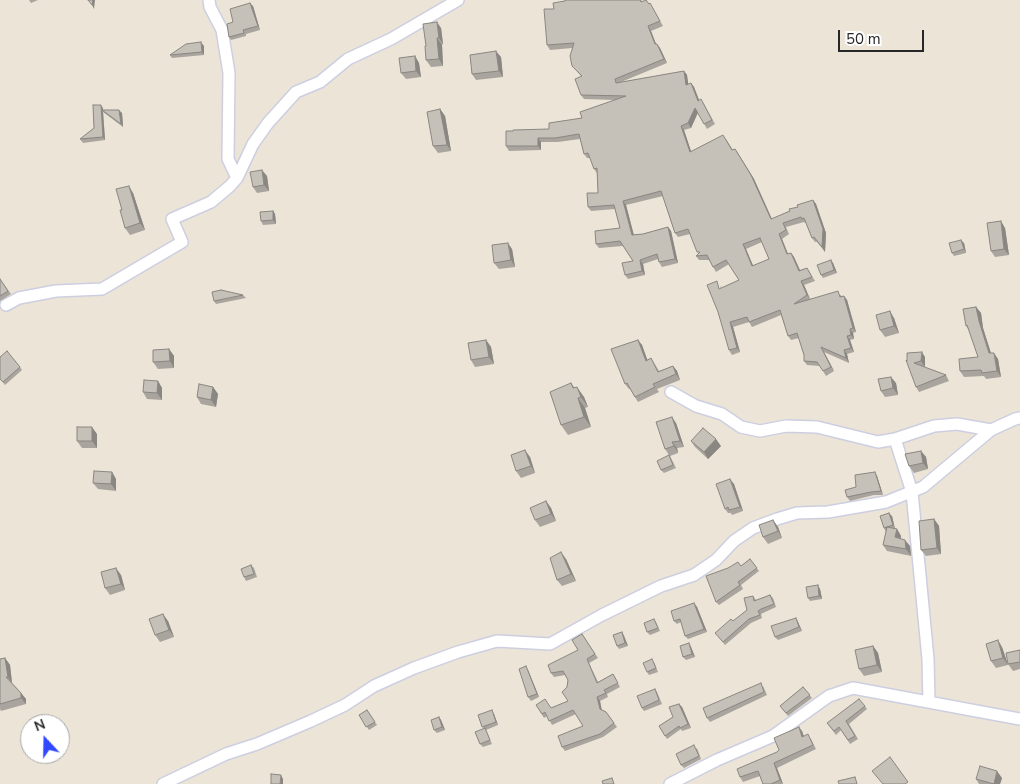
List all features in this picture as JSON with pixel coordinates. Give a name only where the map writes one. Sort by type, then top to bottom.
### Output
[{"type":"street","points":[[209,0],[210,7],[222,30],[229,73],[228,159],[238,178]]},
{"type":"street","points":[[6,305],[19,298],[56,291],[102,289],[182,242],[172,219],[211,202],[238,178],[253,144],[268,123],[296,92],[320,82],[348,60],[391,39],[458,0]]},
{"type":"street","points":[[671,392],[696,406],[722,414],[741,428],[760,431],[801,425],[878,442],[934,426],[957,424],[991,430]]},
{"type":"street","points":[[163,784],[226,754],[257,744],[311,721],[345,705],[374,686],[414,668],[458,652],[497,641],[550,644],[602,615],[661,586],[694,574],[716,560],[734,541],[753,528],[797,513],[828,512],[886,502],[912,492],[923,487],[991,430],[1020,418]]},
{"type":"street","points":[[895,438],[912,492],[928,659],[928,702]]},
{"type":"street","points":[[670,784],[717,760],[773,736],[828,696],[853,688],[1020,720]]},
{"type":"building","points":[[640,0],[641,2],[646,0],[650,3],[660,21],[648,26],[655,44],[657,44],[664,59],[615,79],[616,83],[684,71],[686,85],[691,83],[698,101],[701,99],[712,120],[704,124],[695,108],[688,123],[681,126],[690,152],[723,135],[732,150],[735,149],[751,175],[771,219],[790,211],[789,209],[798,207],[797,205],[813,200],[823,229],[822,247],[814,237],[812,238],[804,218],[802,219],[801,217],[783,223],[786,230],[779,234],[787,254],[791,253],[799,271],[807,268],[812,277],[801,281],[807,295],[794,304],[838,291],[840,297],[844,296],[853,328],[850,329],[851,335],[847,336],[851,348],[844,350],[846,358],[821,347],[831,367],[823,371],[817,362],[804,361],[797,333],[788,336],[780,310],[749,322],[747,317],[730,322],[737,348],[729,350],[718,312],[707,285],[717,281],[719,289],[739,280],[726,260],[713,267],[707,255],[696,256],[700,252],[697,252],[688,229],[675,233],[661,191],[623,201],[632,235],[668,227],[675,259],[659,262],[657,254],[640,260],[642,271],[625,275],[622,263],[633,261],[620,241],[596,244],[595,231],[620,228],[614,205],[588,207],[587,193],[598,193],[597,168],[594,169],[588,153],[584,154],[579,134],[555,138],[538,138],[538,146],[506,146],[506,131],[549,129],[549,123],[582,118],[580,112],[626,96],[581,95],[575,79],[582,76],[572,66],[570,56],[574,43],[547,45],[544,9],[554,9],[553,3],[565,1]],"holes":[[[760,238],[769,259],[752,266],[743,244]]]},
{"type":"building","points":[[250,3],[258,26],[243,30],[244,33],[229,37],[227,24],[233,22],[230,9]]},
{"type":"building","points":[[437,22],[439,59],[426,60],[423,24]]},
{"type":"building","points":[[201,42],[202,52],[170,55],[186,44]]},
{"type":"building","points":[[496,51],[499,71],[472,74],[470,55]]},
{"type":"building","points":[[415,56],[416,71],[401,73],[399,58]]},
{"type":"building","points":[[93,105],[101,105],[103,137],[80,139],[94,128]]},
{"type":"building","points":[[440,109],[447,145],[433,146],[427,112]]},
{"type":"building","points":[[102,110],[119,110],[121,124]]},
{"type":"building","points":[[262,170],[264,185],[253,187],[250,172]]},
{"type":"building","points":[[129,186],[140,223],[125,228],[116,189]]},
{"type":"building","points":[[273,211],[273,220],[261,221],[260,212]]},
{"type":"building","points":[[1001,221],[1004,249],[991,251],[987,223]]},
{"type":"building","points":[[961,240],[964,249],[952,253],[949,243]]},
{"type":"building","points":[[508,243],[511,260],[494,263],[492,245]]},
{"type":"building","points":[[831,260],[834,270],[821,275],[817,265]]},
{"type":"building","points":[[0,279],[8,291],[0,296]]},
{"type":"building","points":[[221,290],[243,295],[214,301],[212,292]]},
{"type":"building","points":[[976,307],[989,353],[994,353],[997,371],[982,373],[981,370],[960,371],[959,359],[978,357],[966,326],[963,309]]},
{"type":"building","points":[[890,311],[894,326],[880,330],[876,315]]},
{"type":"building","points":[[486,340],[489,357],[471,360],[468,343]]},
{"type":"building","points":[[638,340],[646,361],[651,358],[658,372],[673,366],[676,374],[653,384],[655,387],[635,397],[627,383],[625,384],[611,349]]},
{"type":"building","points":[[169,349],[170,361],[153,362],[153,350]]},
{"type":"building","points":[[7,351],[20,367],[3,382],[0,379],[0,357]]},
{"type":"building","points":[[922,352],[921,361],[914,363],[946,375],[916,387],[906,360],[907,353]]},
{"type":"building","points":[[891,377],[893,388],[881,391],[878,379]]},
{"type":"building","points":[[144,380],[158,381],[157,393],[143,392]]},
{"type":"building","points":[[571,383],[573,388],[577,387],[581,397],[578,398],[584,417],[561,425],[550,392]]},
{"type":"building","points":[[199,384],[213,387],[211,400],[197,397]]},
{"type":"building","points":[[672,417],[680,441],[672,442],[674,446],[665,449],[656,422]]},
{"type":"building","points":[[77,427],[92,427],[92,441],[77,441]]},
{"type":"building","points":[[703,428],[716,439],[704,452],[691,441]]},
{"type":"building","points":[[525,450],[531,466],[516,471],[511,455]]},
{"type":"building","points":[[921,451],[923,463],[909,466],[905,454]]},
{"type":"building","points":[[669,455],[673,465],[661,470],[657,461]]},
{"type":"building","points":[[94,471],[112,472],[111,484],[93,483]]},
{"type":"building","points":[[875,472],[881,491],[847,497],[845,490],[856,487],[855,475]]},
{"type":"building","points":[[730,479],[740,507],[729,510],[728,507],[725,509],[716,484]]},
{"type":"building","points":[[546,501],[551,514],[535,520],[530,508]]},
{"type":"building","points":[[889,513],[893,525],[884,528],[880,516]]},
{"type":"building","points":[[934,519],[937,548],[921,550],[919,521]]},
{"type":"building","points":[[773,520],[778,531],[763,537],[759,525]]},
{"type":"building","points":[[887,527],[897,529],[895,537],[905,540],[906,549],[883,545]]},
{"type":"building","points":[[561,552],[571,574],[557,580],[550,558]]},
{"type":"building","points":[[750,559],[757,568],[738,582],[740,585],[716,602],[706,576],[738,562],[741,566]]},
{"type":"building","points":[[251,565],[254,574],[244,577],[241,569]]},
{"type":"building","points":[[116,568],[121,584],[105,588],[101,572]]},
{"type":"building","points":[[818,585],[819,596],[808,598],[806,587]]},
{"type":"building","points":[[770,595],[774,604],[758,611],[760,615],[749,619],[723,642],[715,633],[731,619],[733,621],[747,610],[744,598],[753,596],[754,601]]},
{"type":"building","points":[[694,603],[704,629],[685,636],[680,619],[674,621],[671,611]]},
{"type":"building","points":[[163,614],[169,630],[155,635],[149,619]]},
{"type":"building","points":[[796,618],[799,627],[775,637],[771,626]]},
{"type":"building","points":[[654,619],[658,628],[647,632],[644,623]]},
{"type":"building","points":[[622,632],[625,643],[617,646],[613,635]]},
{"type":"building","points":[[582,634],[595,654],[587,659],[597,683],[613,674],[618,683],[604,690],[606,693],[597,697],[600,709],[606,712],[614,723],[600,734],[562,747],[558,736],[583,726],[573,710],[549,721],[545,712],[542,714],[536,705],[545,699],[551,708],[568,701],[562,692],[567,687],[568,680],[563,671],[551,673],[548,665],[578,650],[572,640]]},
{"type":"building","points":[[998,640],[1003,658],[991,661],[986,644]]},
{"type":"building","points":[[689,643],[692,654],[683,657],[680,646]]},
{"type":"building","points":[[873,646],[877,665],[859,669],[855,650]]},
{"type":"building","points":[[1020,650],[1020,662],[1008,664],[1006,653]]},
{"type":"building","points":[[5,658],[8,677],[6,677],[21,693],[21,698],[0,704],[0,659]]},
{"type":"building","points":[[652,659],[656,668],[647,672],[643,663]]},
{"type":"building","points":[[526,666],[537,694],[528,697],[519,669]]},
{"type":"building","points":[[761,683],[764,692],[707,718],[703,708]]},
{"type":"building","points":[[803,687],[810,695],[786,713],[780,706]]},
{"type":"building","points":[[655,689],[659,700],[642,708],[637,696]]},
{"type":"building","points":[[859,699],[865,706],[846,721],[855,736],[848,740],[839,727],[834,731],[827,723]]},
{"type":"building","points":[[679,704],[688,724],[680,728],[679,726],[665,736],[659,726],[673,717],[669,707]]},
{"type":"building","points":[[367,710],[375,722],[366,727],[359,715]]},
{"type":"building","points":[[492,710],[496,722],[482,727],[478,715]]},
{"type":"building","points":[[439,717],[442,727],[434,730],[431,720]]},
{"type":"building","points":[[799,727],[802,737],[808,734],[813,745],[774,763],[780,780],[771,784],[763,784],[758,771],[740,777],[737,769],[777,752],[779,750],[774,738]]},
{"type":"building","points":[[485,728],[490,740],[480,744],[475,732]]},
{"type":"building","points":[[694,745],[699,756],[681,765],[676,754]]},
{"type":"building","points":[[890,757],[908,782],[905,784],[883,784],[872,771]]},
{"type":"building","points":[[980,766],[997,771],[994,784],[976,779]]},
{"type":"building","points":[[271,774],[281,775],[280,784],[271,784]]},
{"type":"building","points":[[855,777],[857,784],[839,784],[838,781]]},
{"type":"building","points":[[612,778],[614,784],[603,784],[602,781]]}]
